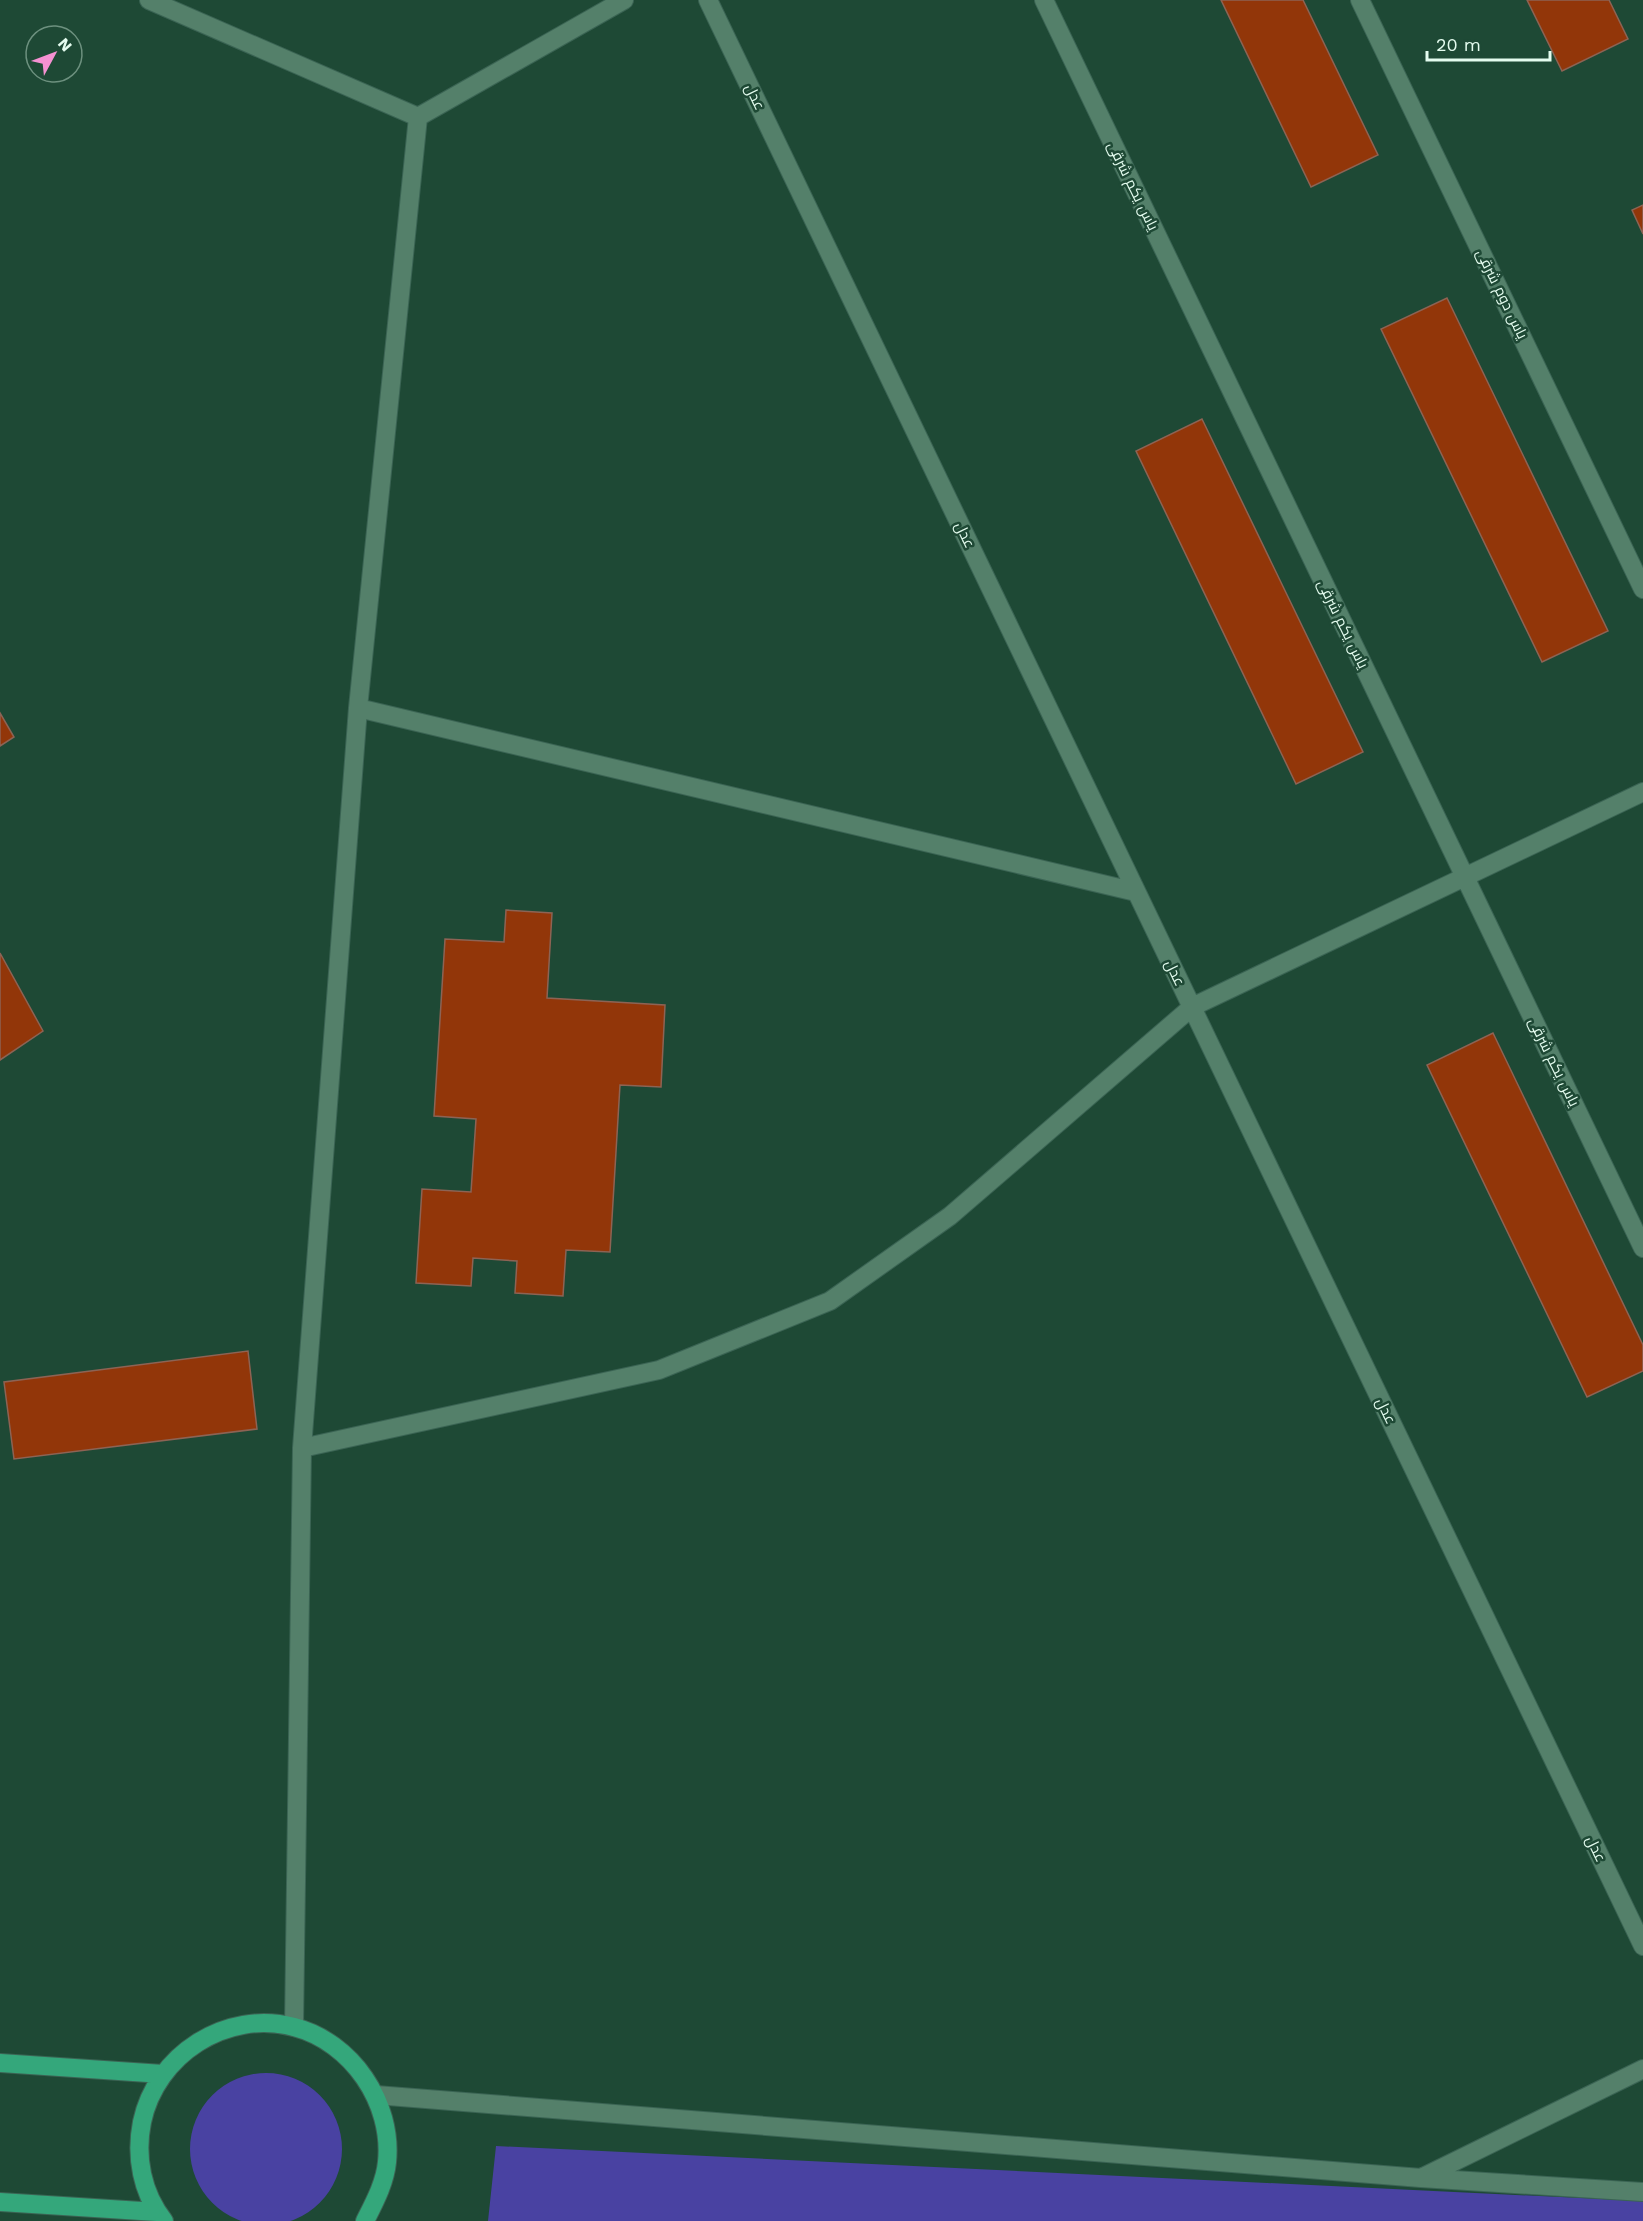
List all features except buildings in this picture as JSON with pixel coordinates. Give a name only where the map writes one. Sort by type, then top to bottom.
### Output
[{"type":"main road","points":[[160,2216],[142,2178],[138,2142],[146,2106],[163,2074],[188,2047],[220,2030],[256,2023],[294,2027],[327,2041],[356,2065],[376,2095],[386,2130],[387,2162],[379,2194],[365,2221]]},
{"type":"main road","points":[[0,2063],[163,2074]]},
{"type":"main road","points":[[0,2202],[160,2216]]},
{"type":"street","points":[[149,0],[418,117]]},
{"type":"street","points":[[418,117],[624,0]]},
{"type":"street","name":"عدل","points":[[708,0],[1643,1946]]},
{"type":"street","name":"یاس یکم شرقی","points":[[1044,0],[1643,1248]]},
{"type":"street","name":"یاس دوم شرقی","points":[[1360,0],[1643,589]]},
{"type":"street","points":[[294,2027],[302,1448],[358,708],[418,117]]},
{"type":"street","points":[[358,708],[1136,892]]},
{"type":"street","points":[[302,1448],[659,1370],[831,1301],[950,1216],[1192,1007],[1643,792]]},
{"type":"street","points":[[1421,2178],[1643,2069]]},
{"type":"street","points":[[376,2095],[1421,2178],[1643,2192]]},
{"type":"shaded area","points":[[266,2073],[281,2074],[295,2079],[320,2095],[336,2120],[341,2134],[341,2164],[336,2178],[320,2203],[295,2219],[281,2224],[266,2225],[251,2224],[237,2219],[212,2203],[196,2178],[191,2164],[190,2149],[191,2134],[196,2120],[212,2095],[237,2079],[251,2074]]},
{"type":"shaded area","points":[[496,2146],[1643,2201],[1643,2221],[488,2221]]}]
